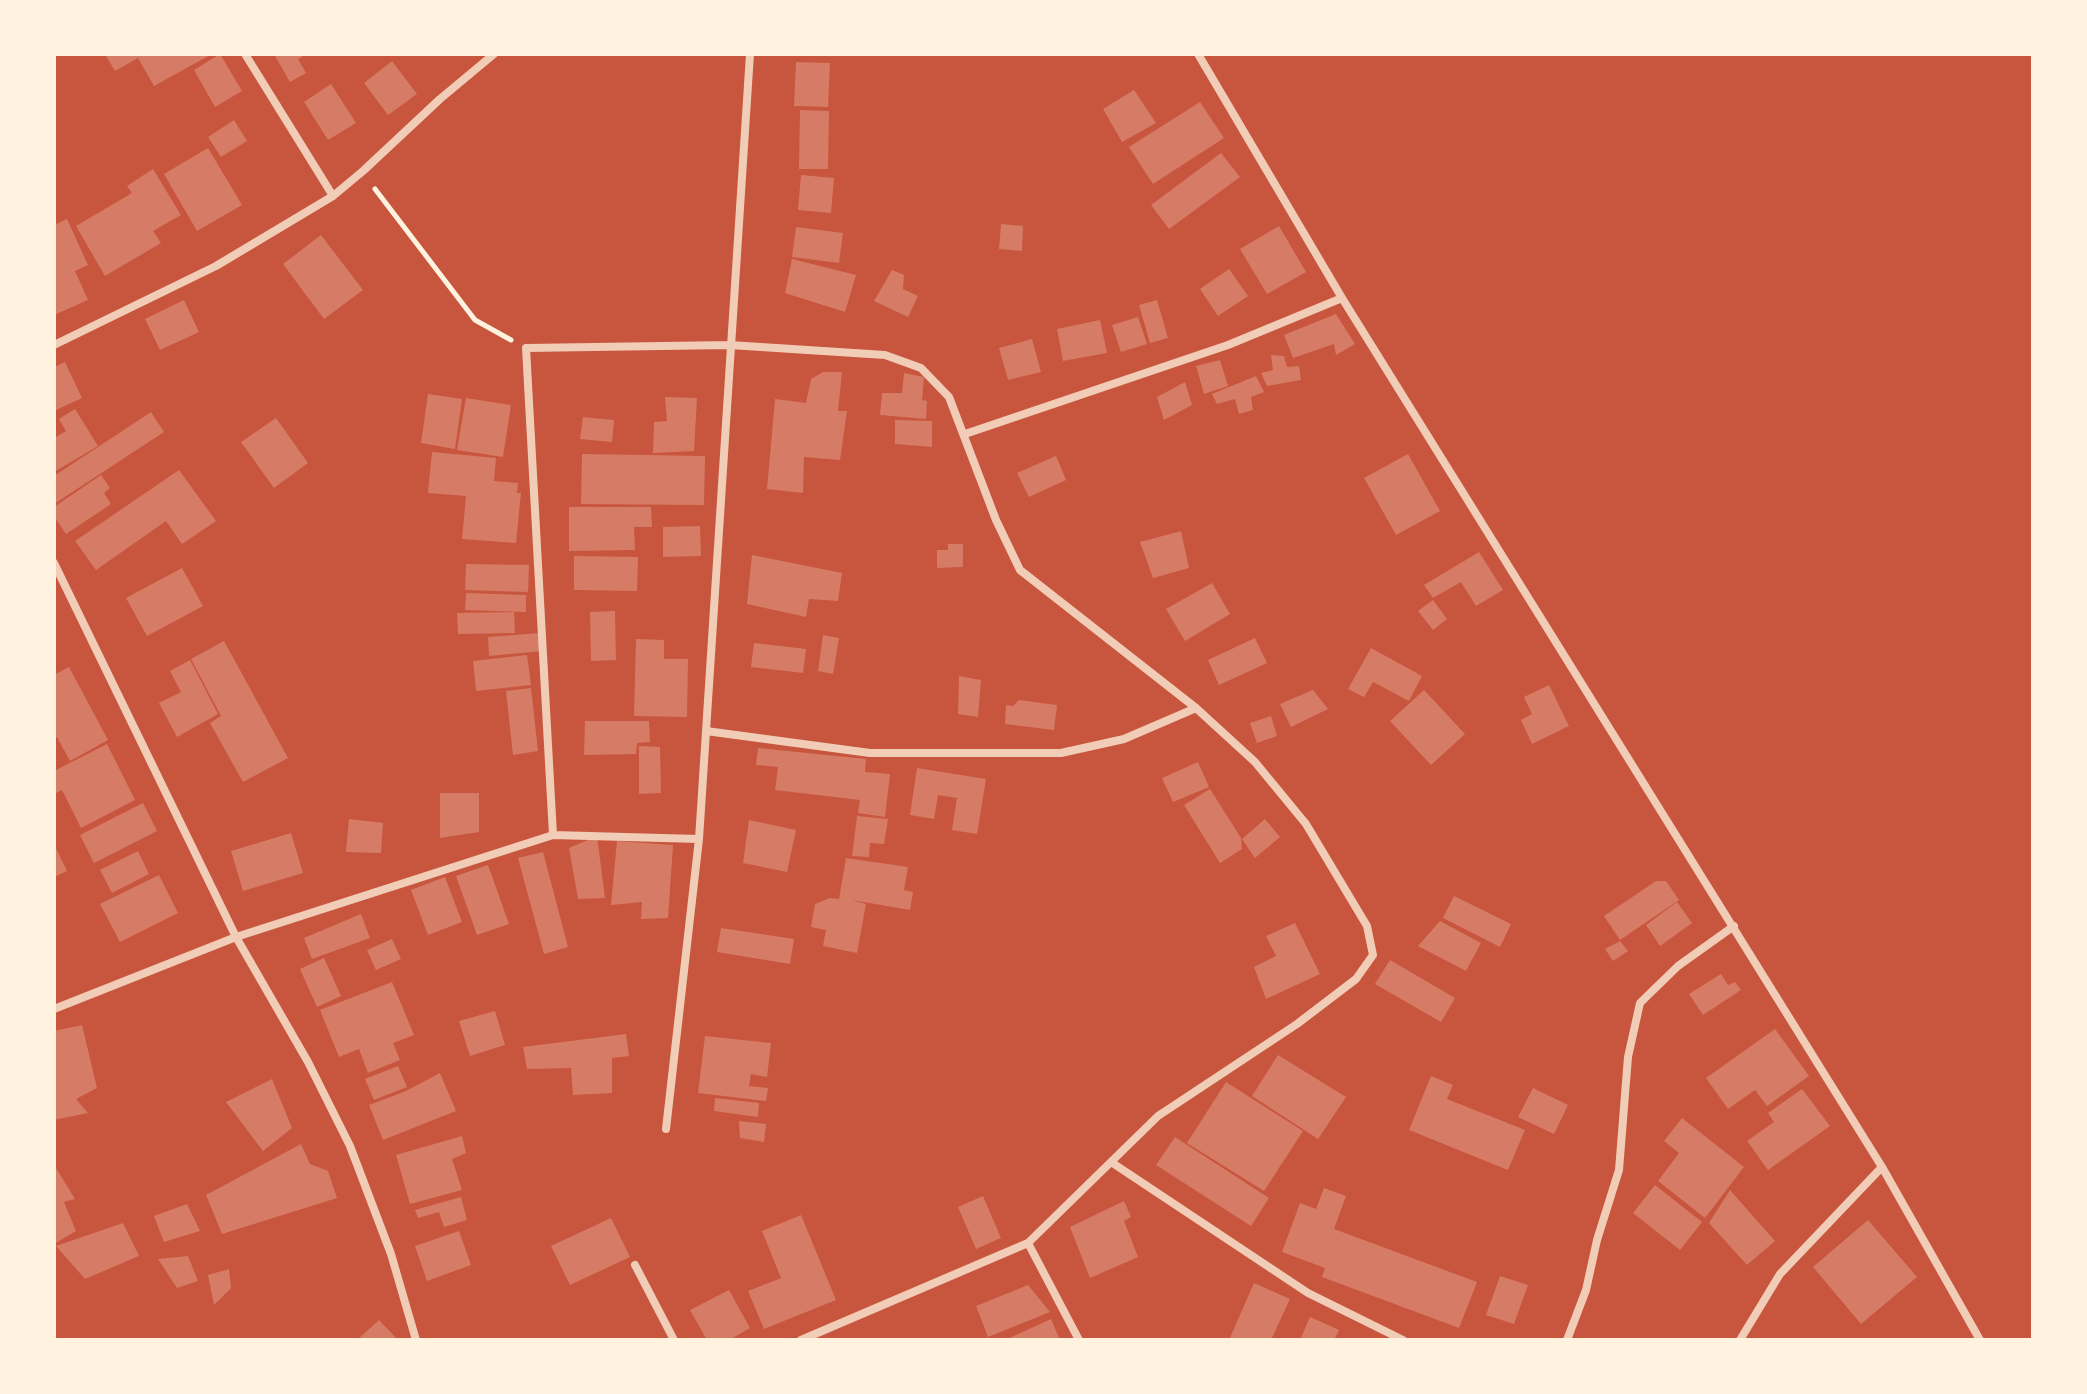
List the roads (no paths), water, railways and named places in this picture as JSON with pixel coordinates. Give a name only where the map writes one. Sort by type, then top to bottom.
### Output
[{"type":"street","points":[[245,54],[333,196]]},
{"type":"street","points":[[54,345],[216,266],[333,196],[494,54]]},
{"type":"street","points":[[666,1129],[699,839],[750,54]]},
{"type":"street","points":[[1198,54],[1342,298],[1882,1167],[1980,1340]]},
{"type":"street","points":[[965,434],[1228,345],[1342,298]]},
{"type":"street","points":[[553,835],[526,348],[730,345],[885,355],[921,368],[949,397],[996,520],[1020,570],[1196,708],[1255,762],[1306,824],[1367,926],[1373,955],[1356,979],[1297,1024],[1158,1116],[1028,1243],[801,1340]]},
{"type":"street","points":[[54,563],[236,937],[308,1062],[350,1146],[391,1254],[416,1340]]},
{"type":"street","points":[[706,731],[870,753],[1061,753],[1124,739],[1196,708]]},
{"type":"street","points":[[54,1009],[236,937],[553,835],[699,839]]},
{"type":"street","points":[[1567,1340],[1586,1290],[1597,1240],[1619,1170],[1628,1057],[1640,1003],[1678,966],[1734,926]]},
{"type":"street","points":[[1111,1162],[1308,1293],[1403,1340]]},
{"type":"street","points":[[1740,1340],[1780,1274],[1882,1167]]},
{"type":"street","points":[[1028,1243],[1079,1340]]},
{"type":"street","points":[[635,1265],[674,1340]]}]
